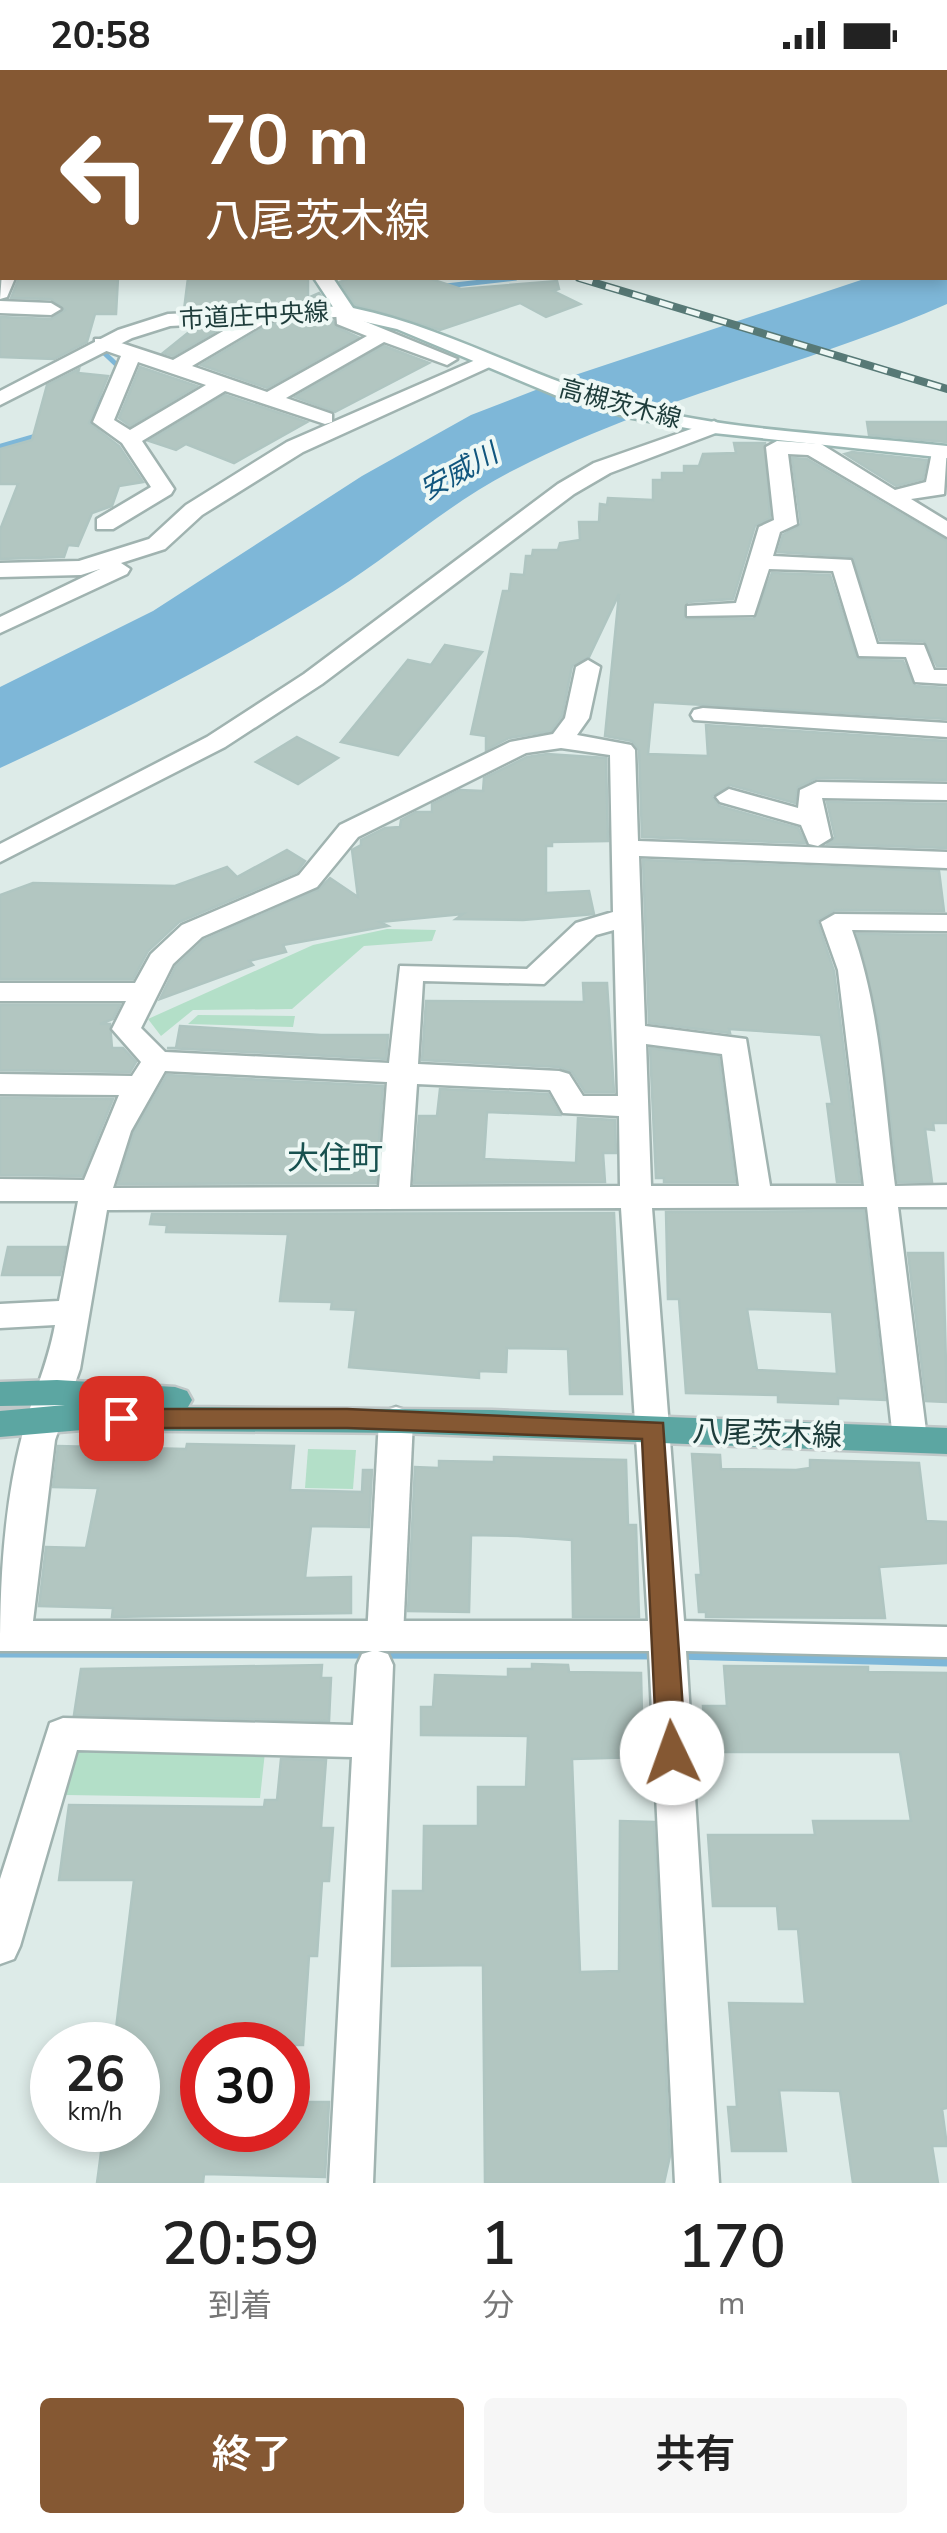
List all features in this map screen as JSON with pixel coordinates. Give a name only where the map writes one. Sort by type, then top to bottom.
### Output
[{"type":"main road","name":"八尾茨木線","points":[[0,1394],[51,1404],[198,1421],[347,1418],[947,1441]]},
{"type":"main road","name":"八尾茨木線","points":[[0,1424],[51,1404]]},
{"type":"street","points":[[325,280],[346,312],[344,320],[447,359]]},
{"type":"street","points":[[0,307],[50,308]]},
{"type":"street","name":"市道庄中央線","points":[[0,399],[104,343],[168,320],[346,312]]},
{"type":"street","name":"高槻茨木線","points":[[346,312],[403,324],[487,361],[627,411],[714,427],[945,452]]},
{"type":"street","points":[[178,366],[268,313]]},
{"type":"street","points":[[273,397],[384,334]]},
{"type":"street","points":[[104,343],[273,397],[325,418]]},
{"type":"street","points":[[105,524],[163,489],[130,438],[103,422],[132,353]]},
{"type":"street","points":[[0,626],[90,586],[157,544],[194,510],[295,447],[487,361]]},
{"type":"street","points":[[130,438],[224,382]]},
{"type":"street","points":[[0,854],[232,732],[313,679],[578,482],[602,468],[714,427]]},
{"type":"street","points":[[694,611],[746,610],[770,528],[786,524],[776,447],[812,448],[947,530]]},
{"type":"street","points":[[897,497],[914,489],[936,489],[945,452]]},
{"type":"street","points":[[0,570],[81,568],[157,544]]},
{"type":"street","points":[[760,562],[844,565],[867,650],[916,650],[924,677],[947,677]]},
{"type":"street","points":[[561,740],[578,718],[588,667]]},
{"type":"street","points":[[703,715],[947,730]]},
{"type":"street","points":[[633,1106],[574,1106],[559,1082],[157,1061],[126,1029],[161,960],[192,930],[308,881],[349,831],[512,750],[561,740],[622,750],[636,1196],[654,1430],[697,2183]]},
{"type":"street","points":[[823,855],[809,795],[817,790],[947,792]]},
{"type":"street","points":[[729,797],[812,820]]},
{"type":"street","points":[[626,848],[947,860]]},
{"type":"street","points":[[394,1198],[410,972],[534,978],[586,929],[626,917]]},
{"type":"street","points":[[910,1439],[852,970],[835,922],[947,923]]},
{"type":"street","points":[[0,992],[145,992]]},
{"type":"street","points":[[630,1033],[736,1046],[756,1196]]},
{"type":"street","points":[[157,1061],[138,1086],[104,1153],[6,1636],[380,1651],[664,1636],[947,1642]]},
{"type":"street","points":[[0,1084],[138,1086]]},
{"type":"street","points":[[0,1190],[94,1195],[394,1198],[947,1196]]},
{"type":"street","points":[[0,1316],[72,1312]]},
{"type":"street","points":[[352,2183],[372,1741],[396,1420]]},
{"type":"street","points":[[0,1946],[15,1846],[63,1734],[372,1741]]},
{"type":"green space","points":[[387,929],[436,930],[432,941],[364,946],[292,1009],[193,1010],[161,1036],[148,1019],[313,945]]},
{"type":"green space","points":[[198,1015],[295,1016],[293,1027],[188,1024]]},
{"type":"green space","points":[[308,1449],[356,1450],[353,1489],[305,1488]]},
{"type":"green space","points":[[74,1749],[265,1752],[260,1798],[66,1795]]},
{"type":"water","name":"安威川","points":[[861,280],[947,280],[947,304],[622,422],[516,469],[468,496],[334,591],[253,639],[0,768],[0,687],[153,611],[362,476],[471,415],[569,377]]},
{"type":"building","points":[[18,280],[118,280],[116,314],[95,314],[87,342],[54,359],[0,357],[0,317],[51,319],[65,310],[51,299],[11,298]]},
{"type":"building","points":[[188,280],[308,280],[308,298],[319,293],[326,303],[184,310]]},
{"type":"building","points":[[434,280],[461,289],[557,281],[559,289],[553,291],[580,304],[546,317],[520,303],[440,330],[355,305],[340,282]]},
{"type":"building","points":[[333,321],[336,327],[358,337],[267,388],[201,365],[270,324]]},
{"type":"building","points":[[223,327],[173,356],[163,353],[194,328]]},
{"type":"building","points":[[384,346],[429,363],[335,412],[295,397]]},
{"type":"building","points":[[140,367],[197,386],[130,426],[119,418]]},
{"type":"building","points":[[79,369],[78,373],[108,376],[89,423],[119,446],[143,482],[119,486],[112,506],[92,513],[78,546],[68,545],[64,557],[0,559],[0,530],[18,484],[0,484],[0,449],[32,440],[47,385]]},
{"type":"building","points":[[225,395],[307,422],[234,463],[186,444],[176,450],[149,441]]},
{"type":"building","points":[[867,422],[947,422],[947,442],[869,435]]},
{"type":"building","points":[[734,443],[765,443],[770,518],[755,526],[733,599],[687,602],[684,619],[754,619],[772,573],[830,575],[857,659],[903,661],[915,686],[947,688],[947,719],[653,702],[648,754],[708,756],[706,725],[947,741],[947,780],[817,778],[798,787],[795,803],[730,785],[712,796],[719,806],[798,828],[805,843],[642,837],[639,750],[632,741],[605,736],[619,594],[589,657],[572,666],[562,716],[551,731],[509,738],[486,750],[486,736],[471,734],[503,591],[509,591],[511,574],[524,575],[526,556],[532,556],[533,550],[558,550],[560,543],[580,540],[579,522],[599,522],[600,504],[607,505],[608,498],[653,500],[653,480],[662,480],[662,473],[684,473],[684,466],[699,466],[703,454],[736,453]]},
{"type":"building","points":[[845,454],[927,460],[923,479],[896,486]]},
{"type":"building","points":[[792,458],[807,459],[947,541],[947,666],[937,666],[924,641],[880,640],[853,557],[778,552],[783,535],[801,524]]},
{"type":"building","points":[[445,645],[482,652],[398,755],[341,742],[408,660],[431,665]]},
{"type":"building","points":[[297,737],[338,758],[298,784],[256,762]]},
{"type":"building","points":[[547,754],[606,758],[608,841],[552,842],[552,846],[546,846],[546,893],[589,891],[594,914],[523,920],[456,919],[463,914],[380,922],[388,926],[283,945],[286,952],[249,961],[253,965],[160,999],[176,966],[204,940],[318,890],[330,878],[358,897],[352,850],[361,845],[361,840],[385,828],[400,827],[401,820],[416,812],[432,812],[432,804],[460,790],[483,791],[484,778],[527,757]]},
{"type":"building","points":[[827,802],[947,804],[947,848],[828,844],[835,837]]},
{"type":"building","points":[[287,850],[305,861],[297,872],[179,922],[148,951],[133,979],[0,979],[0,895],[33,883],[175,886],[227,867],[237,877]]},
{"type":"building","points":[[643,860],[939,871],[944,911],[835,910],[817,921],[834,971],[860,1182],[837,1182],[827,1104],[832,1104],[821,1035],[729,1029],[730,1033],[649,1023]]},
{"type":"building","points":[[857,934],[947,935],[947,1123],[933,1123],[934,1130],[925,1129],[932,1182],[898,1182],[879,1024]]},
{"type":"building","points":[[583,983],[607,983],[614,1092],[585,1092],[572,1072],[559,1067],[422,1060],[426,1001],[584,1002]]},
{"type":"building","points":[[0,1005],[120,1005],[113,1019],[100,1024],[110,1024],[112,1048],[123,1048],[136,1062],[130,1072],[0,1070]]},
{"type":"building","points":[[180,1026],[388,1035],[386,1059],[167,1048],[176,1048]]},
{"type":"building","points":[[650,1048],[719,1057],[735,1182],[664,1182],[664,1178],[656,1178]]},
{"type":"building","points":[[167,1075],[383,1086],[376,1183],[118,1184],[134,1132]]},
{"type":"building","points":[[440,1089],[548,1094],[560,1115],[487,1112],[484,1159],[576,1163],[578,1118],[615,1120],[616,1153],[603,1153],[605,1182],[414,1183],[419,1116],[437,1116]]},
{"type":"building","points":[[0,1098],[113,1099],[82,1176],[0,1175]]},
{"type":"building","points":[[864,1211],[885,1400],[838,1398],[838,1404],[778,1402],[778,1395],[686,1393],[679,1299],[668,1299],[666,1212]],"holes":[[[747,1309],[832,1312],[837,1374],[757,1370]]]},
{"type":"building","points":[[614,1213],[622,1394],[570,1394],[568,1349],[507,1348],[506,1372],[479,1371],[479,1378],[349,1367],[356,1310],[331,1309],[332,1302],[280,1301],[288,1234],[166,1232],[167,1225],[150,1224],[152,1214]]},
{"type":"building","points":[[8,1247],[66,1247],[60,1275],[2,1275]]},
{"type":"building","points":[[908,1253],[943,1253],[947,1402],[926,1401]]},
{"type":"building","points":[[187,1444],[294,1446],[290,1490],[362,1492],[363,1470],[372,1470],[369,1527],[311,1526],[305,1578],[351,1577],[351,1613],[112,1617],[113,1608],[39,1606],[46,1547],[86,1548],[98,1488],[53,1487],[58,1446],[186,1449]]},
{"type":"building","points":[[692,1454],[720,1455],[721,1469],[796,1470],[810,1468],[810,1460],[919,1463],[926,1521],[947,1522],[947,1563],[879,1567],[885,1618],[706,1617],[706,1612],[699,1612],[696,1575],[701,1575]]},
{"type":"building","points":[[494,1457],[626,1460],[628,1525],[636,1525],[639,1617],[573,1617],[572,1540],[518,1536],[471,1535],[469,1612],[408,1611],[415,1467],[439,1468],[439,1461],[494,1462]]},
{"type":"building","points":[[532,1664],[568,1665],[569,1672],[641,1673],[643,1757],[572,1759],[580,1972],[619,1971],[620,1821],[654,1822],[670,2156],[664,2183],[485,2183],[483,1965],[392,1966],[393,1891],[423,1891],[424,1826],[478,1826],[478,1787],[526,1787],[528,1736],[421,1735],[421,1707],[433,1707],[435,1675],[508,1677],[508,1669],[532,1669]]},
{"type":"building","points":[[322,1665],[321,1678],[331,1678],[329,1721],[74,1715],[81,1669]]},
{"type":"building","points":[[724,1666],[868,1667],[868,1672],[947,1673],[947,2108],[942,2109],[947,2146],[932,2146],[938,2183],[853,2183],[840,2091],[779,2090],[786,2151],[732,2151],[728,2107],[737,2107],[729,2003],[805,2004],[798,1929],[779,1929],[777,1906],[713,1906],[708,1835],[815,1835],[813,1821],[911,1821],[900,1752],[706,1752],[703,1706],[727,1706]]},
{"type":"building","points":[[281,1759],[326,1760],[321,1828],[333,1828],[329,1881],[322,1881],[317,1956],[309,1956],[305,2022],[180,2022],[180,2152],[310,2152],[310,2102],[329,2102],[325,2177],[204,2174],[203,2183],[97,2183],[101,2152],[160,2152],[160,2022],[117,2022],[134,1880],[59,1880],[69,1805],[264,1807],[265,1800],[277,1800]]},
{"type":"waterway","points":[[437,287],[498,280]]},
{"type":"waterway","points":[[100,349],[119,367],[115,375]]},
{"type":"waterway","points":[[88,423],[106,393]]},
{"type":"waterway","points":[[88,423],[92,421]]},
{"type":"waterway","points":[[80,426],[88,423]]},
{"type":"waterway","points":[[0,448],[41,436]]},
{"type":"waterway","points":[[0,1652],[659,1654]]},
{"type":"waterway","points":[[675,1654],[947,1661]]},
{"type":"railway","points":[[586,280],[947,389]]},
{"type":"district","name":"大住町","points":[[335,1158]]},
{"type":"route","points":[[121,1418],[347,1418],[654,1430],[672,1753]]}]
